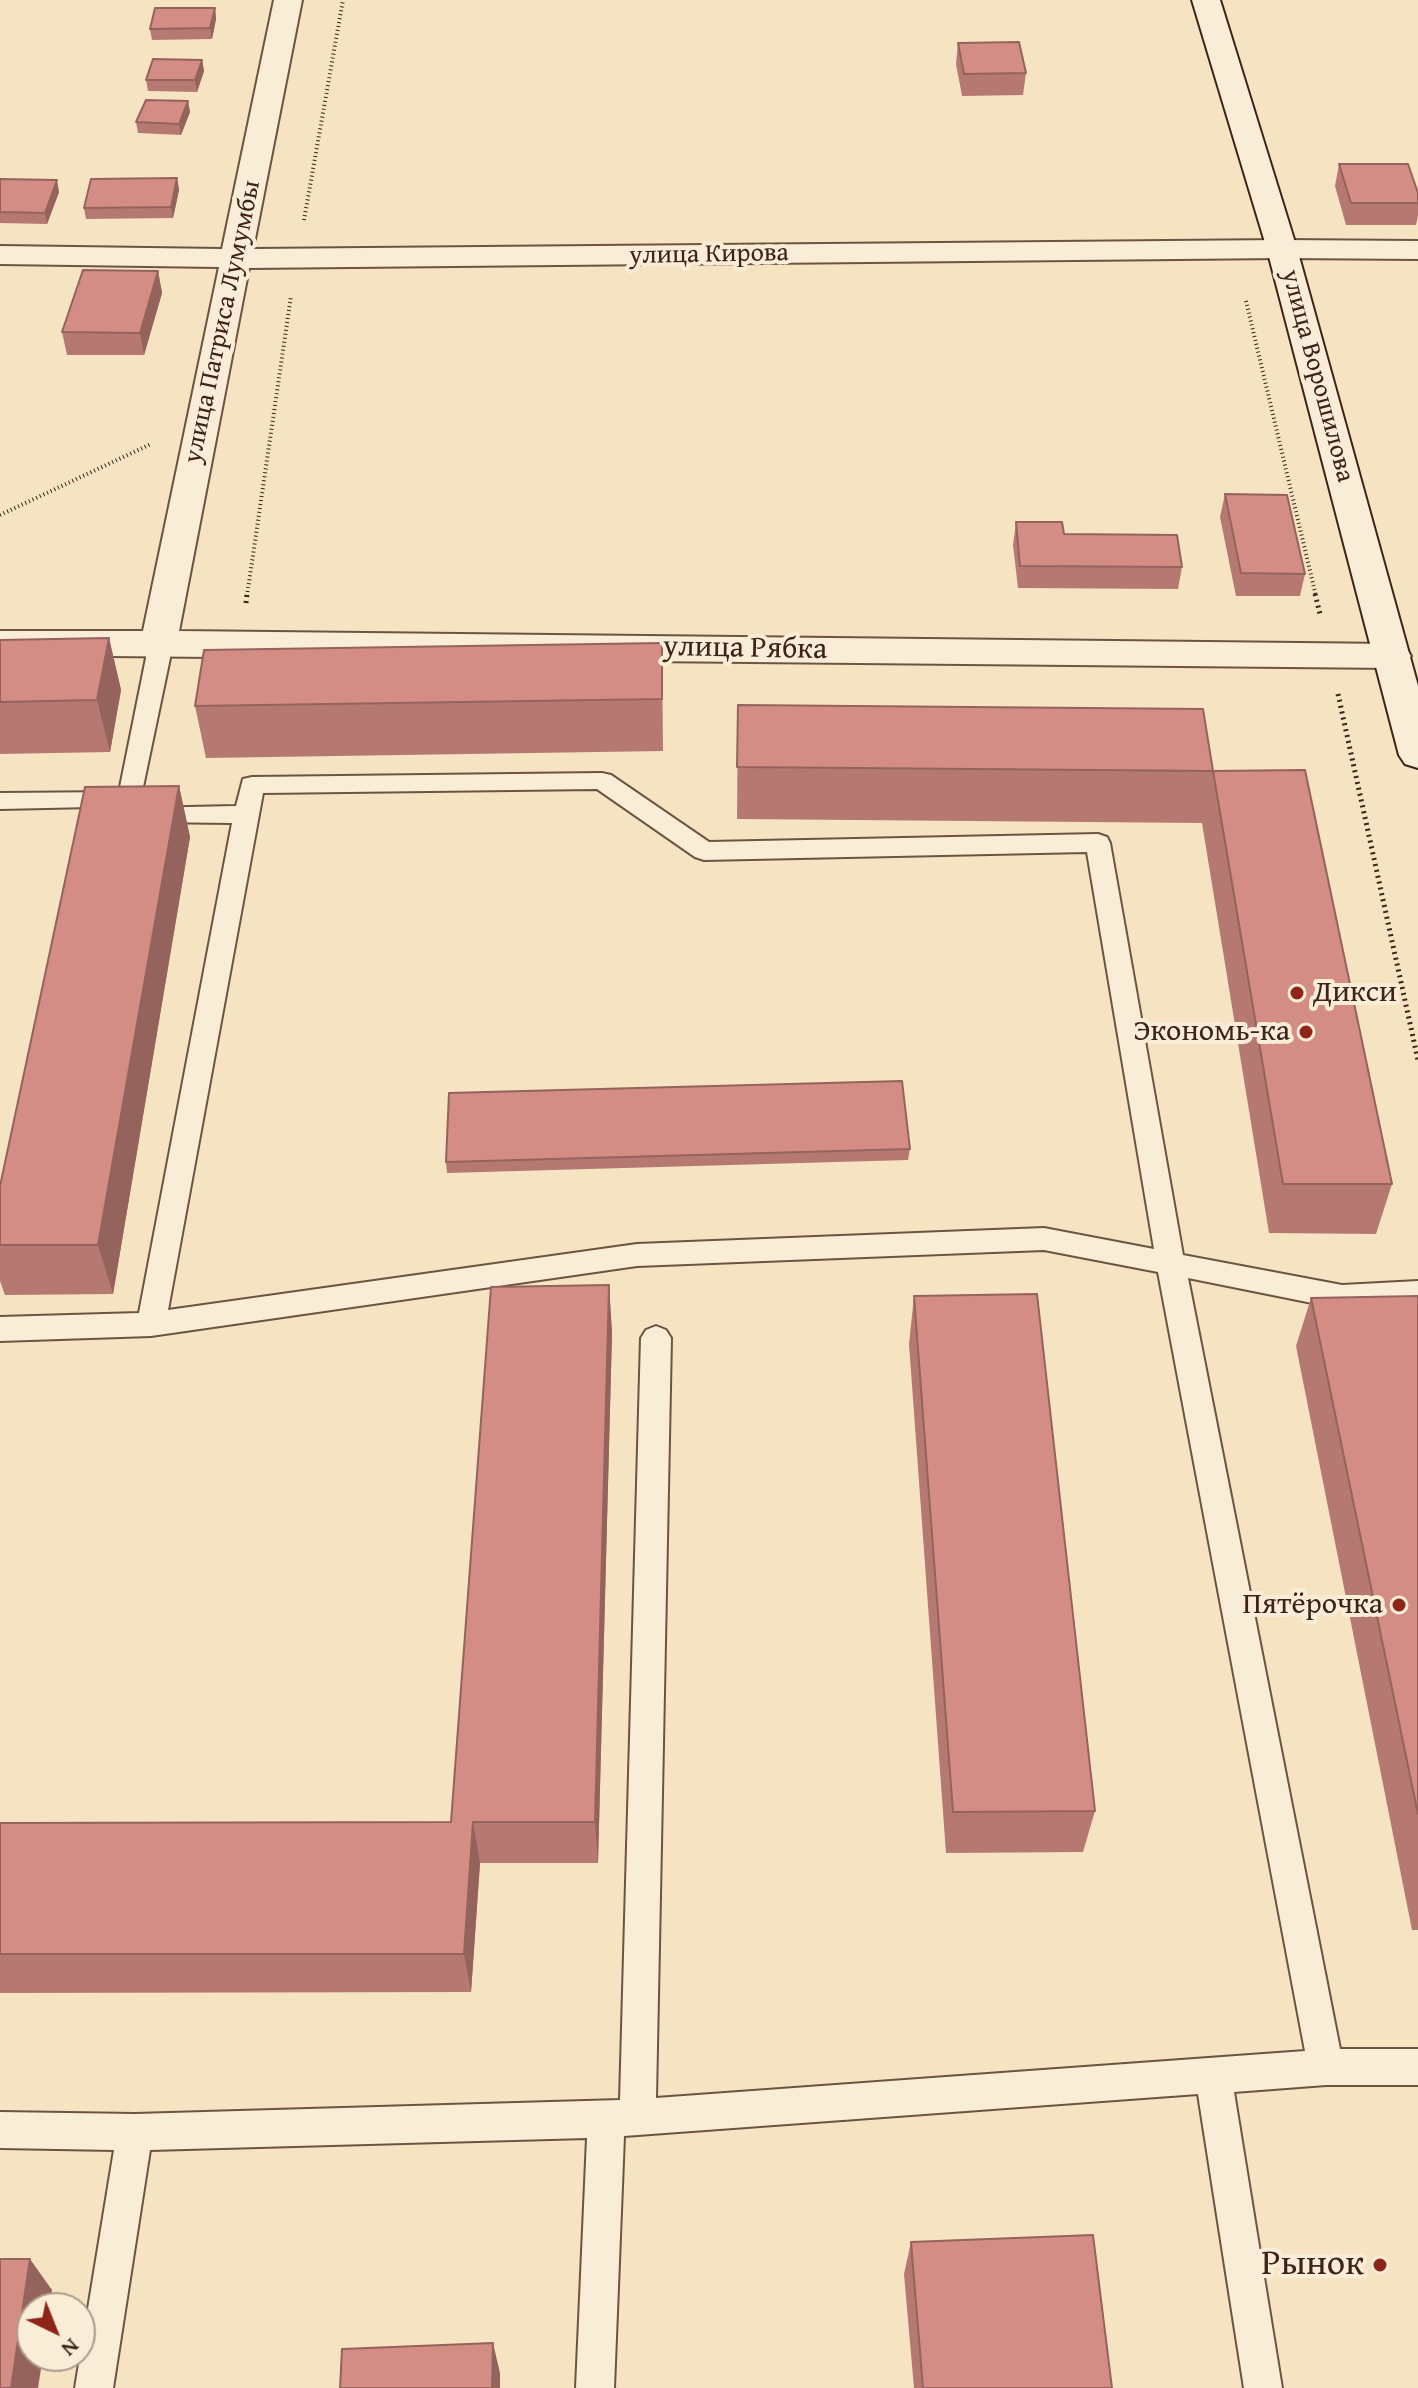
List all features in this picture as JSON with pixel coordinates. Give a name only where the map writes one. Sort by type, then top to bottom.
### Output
[{"type":"street","name":"улица Патриса Лумумбы","points":[[158,644],[288,0]]},
{"type":"street","name":"улица Ворошилова","points":[[1206,0],[1282,249],[1417,748]]},
{"type":"street","name":"улица Кирова","points":[[0,255],[297,259],[1234,249],[1418,250]]},
{"type":"street","name":"улица Рябка","points":[[0,643],[1393,656]]},
{"type":"lane","points":[[158,644],[158,658],[130,800],[133,813],[247,815]]},
{"type":"lane","points":[[151,1324],[252,785],[602,781],[704,851],[1098,843],[1170,1262],[1326,2067]]},
{"type":"lane","points":[[0,801],[130,800]]},
{"type":"lane","points":[[0,1329],[151,1324],[637,1255],[1044,1239],[1342,1297],[1418,1293]]},
{"type":"lane","points":[[595,2388],[622,2118],[656,1338]]},
{"type":"lane","points":[[0,2130],[135,2132],[622,2118],[1326,2067],[1418,2067]]},
{"type":"lane","points":[[1213,2076],[1263,2388]]},
{"type":"lane","points":[[94,2388],[135,2132]]},
{"type":"path","points":[[241,643],[297,259],[343,0]]},
{"type":"path","points":[[1234,249],[1329,655],[1418,1060]]},
{"type":"path","points":[[0,515],[159,440]]},
{"type":"building","points":[[155,8],[215,8],[210,28],[150,29]]},
{"type":"building","points":[[1019,42],[1026,73],[964,74],[958,43]]},
{"type":"building","points":[[153,59],[202,60],[195,80],[146,80]]},
{"type":"building","points":[[146,100],[188,101],[179,124],[136,122]]},
{"type":"building","points":[[1339,164],[1408,164],[1418,193],[1418,203],[1351,203]]},
{"type":"building","points":[[177,178],[171,207],[84,208],[91,179]]},
{"type":"building","points":[[0,179],[57,180],[45,213],[0,212]]},
{"type":"building","points":[[83,270],[158,271],[140,333],[62,332]]},
{"type":"building","points":[[1225,494],[1287,495],[1305,574],[1241,573]]},
{"type":"building","points":[[1016,522],[1062,522],[1064,534],[1177,535],[1182,567],[1020,566]]},
{"type":"building","points":[[109,638],[97,700],[0,702],[0,640]]},
{"type":"building","points":[[662,643],[662,699],[195,706],[204,650]]},
{"type":"building","points":[[738,705],[1203,709],[1213,771],[737,767]]},
{"type":"building","points":[[1305,770],[1392,1184],[1283,1184],[1213,771]]},
{"type":"building","points":[[179,786],[98,1245],[0,1245],[0,1186],[85,787]]},
{"type":"building","points":[[902,1081],[910,1149],[446,1162],[449,1093]]},
{"type":"building","points":[[609,1285],[595,1822],[473,1822],[464,1954],[0,1954],[0,1823],[451,1822],[491,1287]]},
{"type":"building","points":[[1037,1294],[1095,1811],[953,1812],[914,1296]]},
{"type":"building","points":[[1418,1296],[1418,1814],[1311,1298]]},
{"type":"building","points":[[1093,2235],[1112,2388],[923,2388],[911,2242]]},
{"type":"building","points":[[0,2259],[30,2259],[25,2292],[16,2292],[16,2354],[11,2388],[0,2388]]},
{"type":"building","points":[[493,2343],[492,2388],[340,2388],[342,2349]]},
{"type":"place","name":"Дикси","points":[[1297,993]]},
{"type":"place","name":"Экономь-ка","points":[[1306,1032]]},
{"type":"place","name":"Пятёрочка","points":[[1399,1605]]},
{"type":"place","name":"Рынок","points":[[1380,2265]]}]
